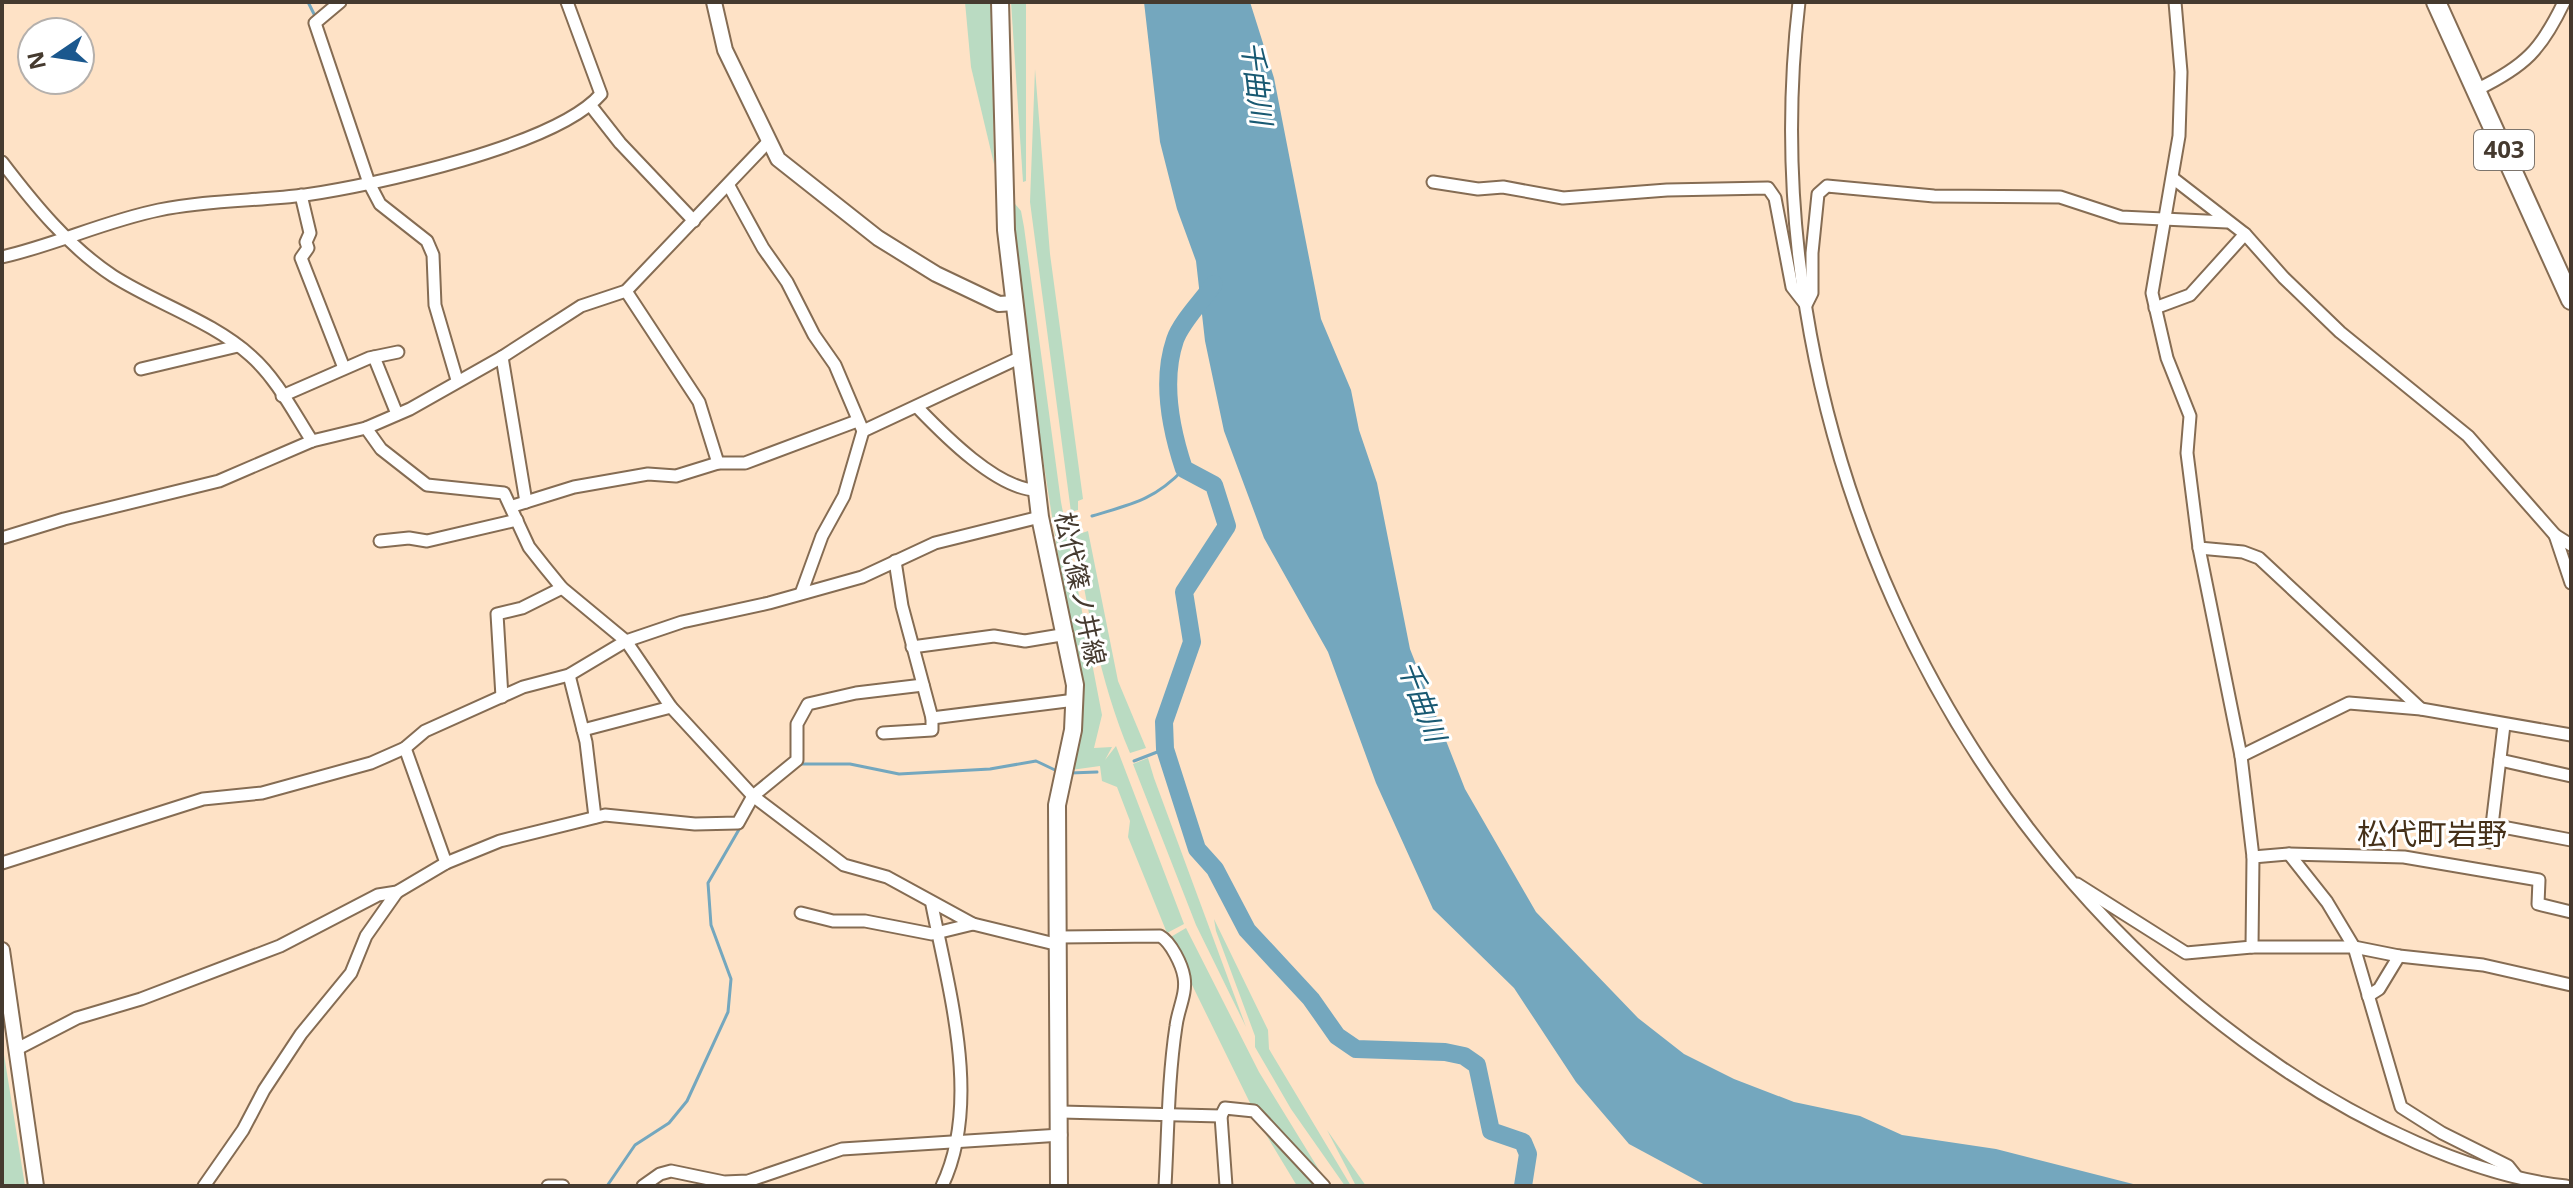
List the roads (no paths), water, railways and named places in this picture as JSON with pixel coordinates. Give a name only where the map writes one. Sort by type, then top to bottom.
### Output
[{"type":"highway","name":"403","points":[[2436,2],[2571,300]]},
{"type":"main road","name":"松代篠ノ井線","points":[[1000,2],[1004,185],[1015,303],[1040,517],[1067,634],[1075,700],[1073,730],[1057,805],[1059,1186]]},
{"type":"street","points":[[340,2],[315,23],[369,183],[380,204],[427,241],[433,255],[435,305],[457,380]]},
{"type":"street","points":[[2,257],[103,223],[161,209],[301,195],[369,183],[509,145],[591,106],[601,94],[567,2]]},
{"type":"street","points":[[714,2],[725,50],[778,159],[878,238],[974,294],[999,304],[1015,303]]},
{"type":"street","points":[[1799,2],[1790,106],[1794,208],[1806,305],[1827,410],[1852,501],[1885,584],[1950,716],[2002,797],[2111,926],[2206,1013],[2325,1098],[2438,1150],[2516,1176],[2566,1186]]},
{"type":"street","points":[[2175,2],[2181,72],[2174,179],[2152,293],[2167,358],[2190,416],[2187,453],[2199,548],[2241,756],[2253,857],[2252,947]]},
{"type":"street","points":[[2478,89],[2515,71],[2530,58],[2552,29],[2564,2]]},
{"type":"street","points":[[591,106],[620,143],[694,221]]},
{"type":"street","points":[[2,538],[64,519],[219,481],[312,441],[366,428],[397,414],[502,357],[581,306],[626,291],[768,142]]},
{"type":"street","points":[[2,162],[66,237],[113,276],[238,346],[266,371],[312,441]]},
{"type":"street","points":[[2174,179],[2245,234],[2284,278],[2340,332],[2468,436],[2555,535],[2571,545]]},
{"type":"street","points":[[1433,182],[1478,189],[1503,187],[1563,198],[1667,190],[1768,188],[1775,198],[1792,287],[1806,305]]},
{"type":"street","points":[[729,186],[763,248],[787,282],[814,335],[835,365],[860,426],[844,496],[822,536],[802,591]]},
{"type":"street","points":[[1806,305],[1812,293],[1812,253],[1818,194],[1827,186],[1934,196],[2060,197],[2121,217],[2227,222]]},
{"type":"street","points":[[301,195],[310,233],[306,242],[308,248],[301,258],[344,368]]},
{"type":"street","points":[[2155,308],[2190,295],[2245,234]]},
{"type":"street","points":[[626,291],[699,402],[718,463]]},
{"type":"street","points":[[141,369],[238,346]]},
{"type":"street","points":[[282,396],[344,368],[398,352]]},
{"type":"street","points":[[374,357],[397,414]]},
{"type":"street","points":[[502,357],[526,502]]},
{"type":"street","points":[[513,506],[574,487],[648,474],[676,476],[718,463],[745,463],[769,456],[918,408],[1021,357]]},
{"type":"street","points":[[918,408],[979,463],[1027,489],[1036,490]]},
{"type":"street","points":[[366,428],[381,449],[427,485],[504,493],[513,506],[529,547],[562,588],[626,641],[671,707],[753,796],[827,855],[844,865],[887,877],[932,905],[973,924],[1059,941],[1160,936],[1167,940],[1184,979],[1183,999],[1176,1021],[1165,1186]]},
{"type":"street","points":[[2,863],[203,799],[295,786],[371,763],[405,748],[425,731],[502,697],[569,675],[626,641],[682,622],[769,603],[802,591],[862,577],[935,543],[1040,517]]},
{"type":"street","points":[[380,541],[409,538],[427,541],[517,520]]},
{"type":"street","points":[[2555,535],[2571,583]]},
{"type":"street","points":[[2199,548],[2243,552],[2259,558],[2421,709]]},
{"type":"street","points":[[883,733],[932,730],[932,718],[912,647],[895,561]]},
{"type":"street","points":[[502,697],[497,614],[522,608],[562,588]]},
{"type":"street","points":[[912,647],[994,636],[1025,641],[1067,634]]},
{"type":"street","points":[[569,675],[593,783],[595,817]]},
{"type":"street","points":[[17,1049],[77,1018],[141,999],[280,946],[378,895],[397,892],[446,863],[514,836],[595,817],[695,824],[738,823],[753,796],[797,760],[797,724],[808,704],[856,693],[923,685]]},
{"type":"street","points":[[932,718],[1075,700]]},
{"type":"street","points":[[2241,756],[2349,703],[2421,709],[2571,735]]},
{"type":"street","points":[[583,730],[671,707]]},
{"type":"street","points":[[2490,842],[2504,725]]},
{"type":"street","points":[[405,748],[446,863]]},
{"type":"street","points":[[2500,760],[2571,776]]},
{"type":"street","points":[[2492,825],[2571,840]]},
{"type":"street","points":[[2289,854],[2327,902],[2354,947],[2401,1107],[2442,1133],[2508,1166],[2516,1176]]},
{"type":"street","points":[[2253,857],[2289,854],[2404,857],[2539,880],[2538,904],[2571,912]]},
{"type":"street","points":[[2070,880],[2186,953],[2252,947],[2354,947],[2399,956],[2483,965],[2571,985]]},
{"type":"street","points":[[204,1186],[243,1130],[288,1052],[351,973],[366,936],[397,892]]},
{"type":"street","points":[[932,905],[961,1057],[959,1126],[950,1170],[942,1186]]},
{"type":"street","points":[[801,913],[833,921],[865,921],[938,934],[973,924]]},
{"type":"street","points":[[2,950],[36,1186]]},
{"type":"street","points":[[2368,996],[2379,989],[2399,956]]},
{"type":"street","points":[[1226,1186],[1221,1116],[1225,1108],[1254,1111],[1324,1186]]},
{"type":"street","points":[[1061,1112],[1221,1116]]},
{"type":"street","points":[[643,1186],[660,1174],[671,1171],[724,1182],[748,1181],[842,1149],[1061,1135]]},
{"type":"street","points":[[548,1186],[563,1186]]},
{"type":"water","name":"千曲川","points":[[1144,2],[1250,2],[1274,78],[1321,319],[1351,390],[1359,430],[1377,483],[1410,649],[1465,789],[1536,912],[1638,1018],[1684,1054],[1734,1079],[1794,1102],[1860,1116],[1902,1135],[1996,1149],[2141,1186],[1707,1186],[1629,1144],[1576,1082],[1514,988],[1433,909],[1376,783],[1328,652],[1264,538],[1224,431],[1205,341],[1196,261],[1177,209],[1160,142]]},
{"type":"waterway","points":[[308,2],[316,18]]},
{"type":"waterway","points":[[1214,284],[1178,333],[1171,356],[1168,389],[1175,438],[1184,469],[1214,485],[1227,526],[1184,592],[1192,642],[1164,722],[1165,749],[1197,849],[1215,869],[1247,930],[1311,999],[1337,1036],[1356,1049],[1445,1052],[1464,1056],[1477,1065],[1491,1131],[1523,1142],[1528,1154],[1523,1186]]},
{"type":"waterway","points":[[1092,516],[1153,494],[1184,469]]},
{"type":"waterway","points":[[1134,761],[1165,749]]},
{"type":"waterway","points":[[799,764],[850,764],[899,774],[990,769],[1036,761],[1057,771]]},
{"type":"waterway","points":[[1070,773],[1097,772]]},
{"type":"waterway","points":[[607,1186],[635,1145],[669,1123],[687,1101],[728,1012],[731,979],[711,925],[708,883],[741,826]]},
{"type":"district","name":"松代町岩野","points":[[2432,835]]}]
